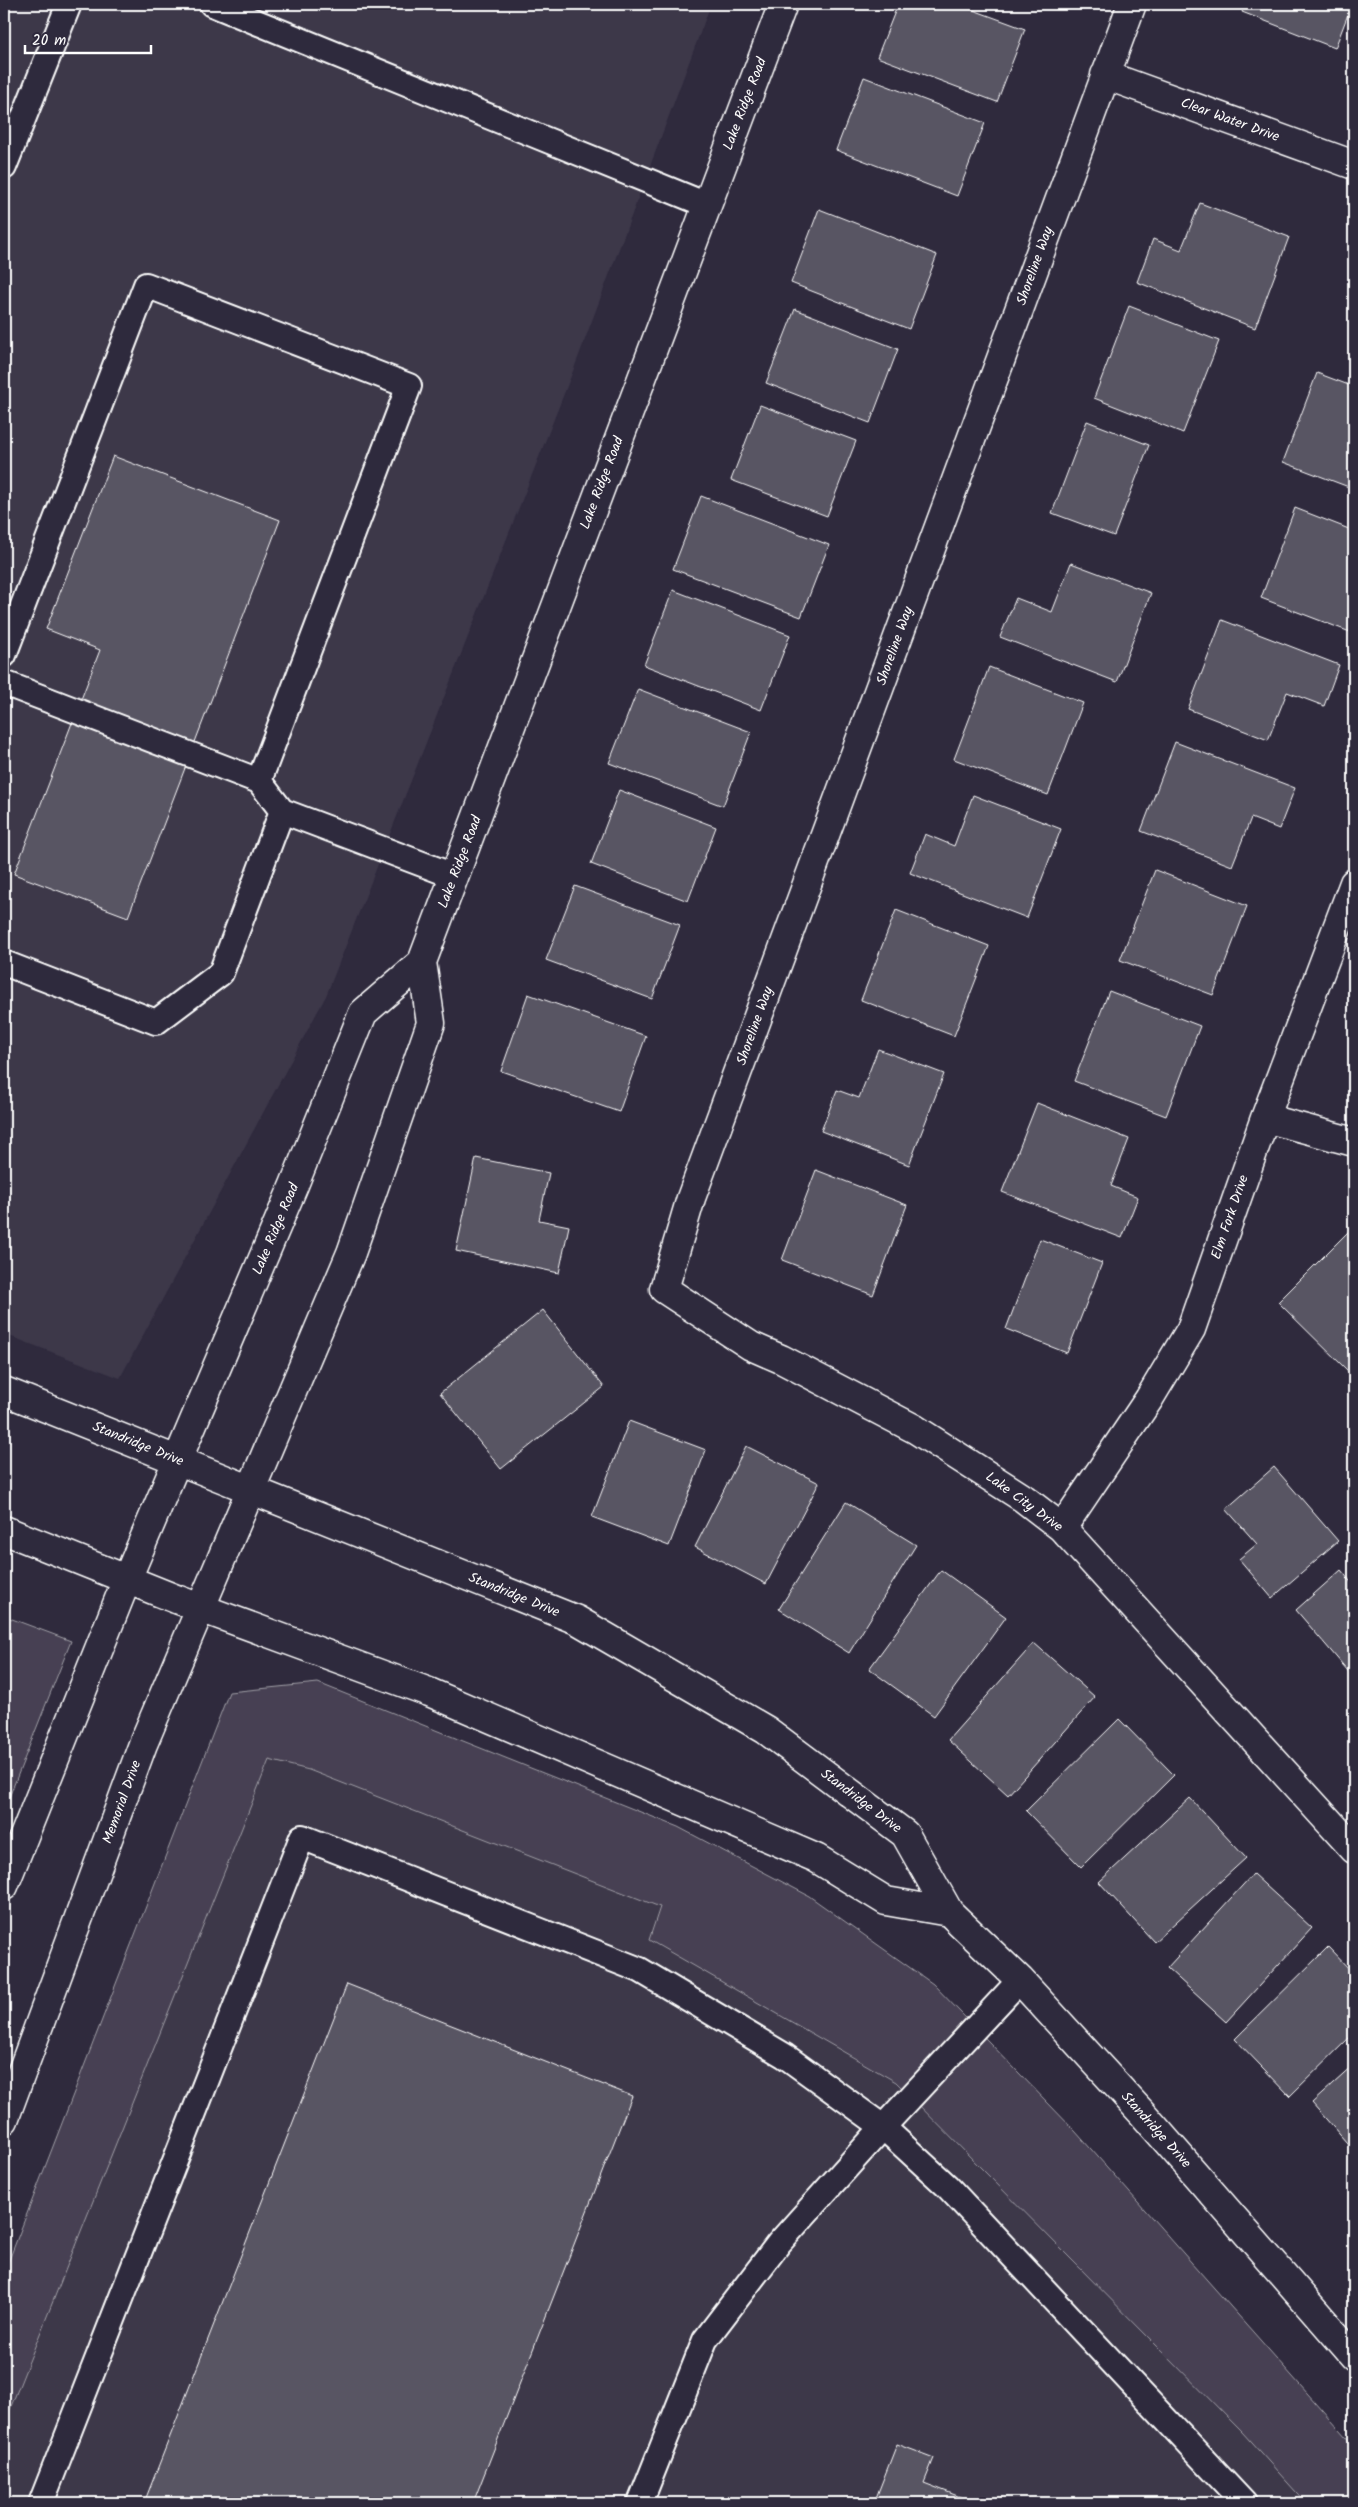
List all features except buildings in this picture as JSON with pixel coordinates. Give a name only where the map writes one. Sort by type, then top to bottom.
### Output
[{"type":"street","name":"Lake Ridge Road","points":[[178,1460],[298,1176],[363,1013],[422,962],[782,4]]},
{"type":"street","name":"Shoreline Way","points":[[664,1290],[694,1189],[1132,4]]},
{"type":"street","name":"Clear Water Drive","points":[[1105,75],[1354,165]]},
{"type":"street","name":"Elm Fork Drive","points":[[1062,1528],[1149,1399],[1191,1329],[1265,1118],[1354,883]]},
{"type":"street","name":"Lake Ridge Road","points":[[251,1488],[351,1253],[431,1023],[422,962]]},
{"type":"street","points":[[1265,1118],[1354,1142]]},
{"type":"street","name":"Lake City Drive","points":[[664,1290],[751,1346],[781,1359],[915,1429],[1023,1498],[1062,1528],[1354,1850]]},
{"type":"street","name":"Standridge Drive","points":[[4,1391],[251,1488],[577,1620],[766,1730],[905,1834],[949,1912],[1020,1980],[1143,2114],[1354,2356]]},
{"type":"street","points":[[4,1886],[127,1580],[178,1460]]},
{"type":"street","name":"Memorial Drive","points":[[4,2120],[143,1744],[251,1488]]},
{"type":"street","points":[[4,1530],[127,1580],[429,1692],[816,1858],[886,1900],[949,1912]]},
{"type":"lane","points":[[4,167],[69,4]]},
{"type":"lane","points":[[212,4],[707,205]]},
{"type":"lane","points":[[4,655],[146,285],[410,386],[259,781]]},
{"type":"lane","points":[[4,683],[259,781],[282,811],[454,876]]},
{"type":"lane","points":[[4,963],[156,1022],[221,973],[282,811]]},
{"type":"lane","points":[[41,2503],[302,1837],[640,1970],[785,2056],[883,2127],[947,2186],[1244,2503]]},
{"type":"lane","points":[[640,2503],[705,2340],[779,2243],[883,2127],[1020,1980]]},
{"type":"shaded area","points":[[4,4],[711,4],[575,366],[326,996],[120,1378],[4,1334]]},
{"type":"shaded area","points":[[4,1616],[71,1641],[4,1810]]},
{"type":"shaded area","points":[[318,1683],[678,1827],[809,1896],[933,1984],[1075,2131],[1354,2446],[1354,2503],[1306,2503],[1242,2432],[896,2082],[649,1940],[660,1907],[309,1770],[269,1760],[4,2424],[4,2273],[229,1692]]},
{"type":"shaded area","points":[[269,1760],[309,1770],[660,1907],[649,1940],[895,2082],[1242,2432],[1306,2503],[4,2503],[4,2424]]}]
